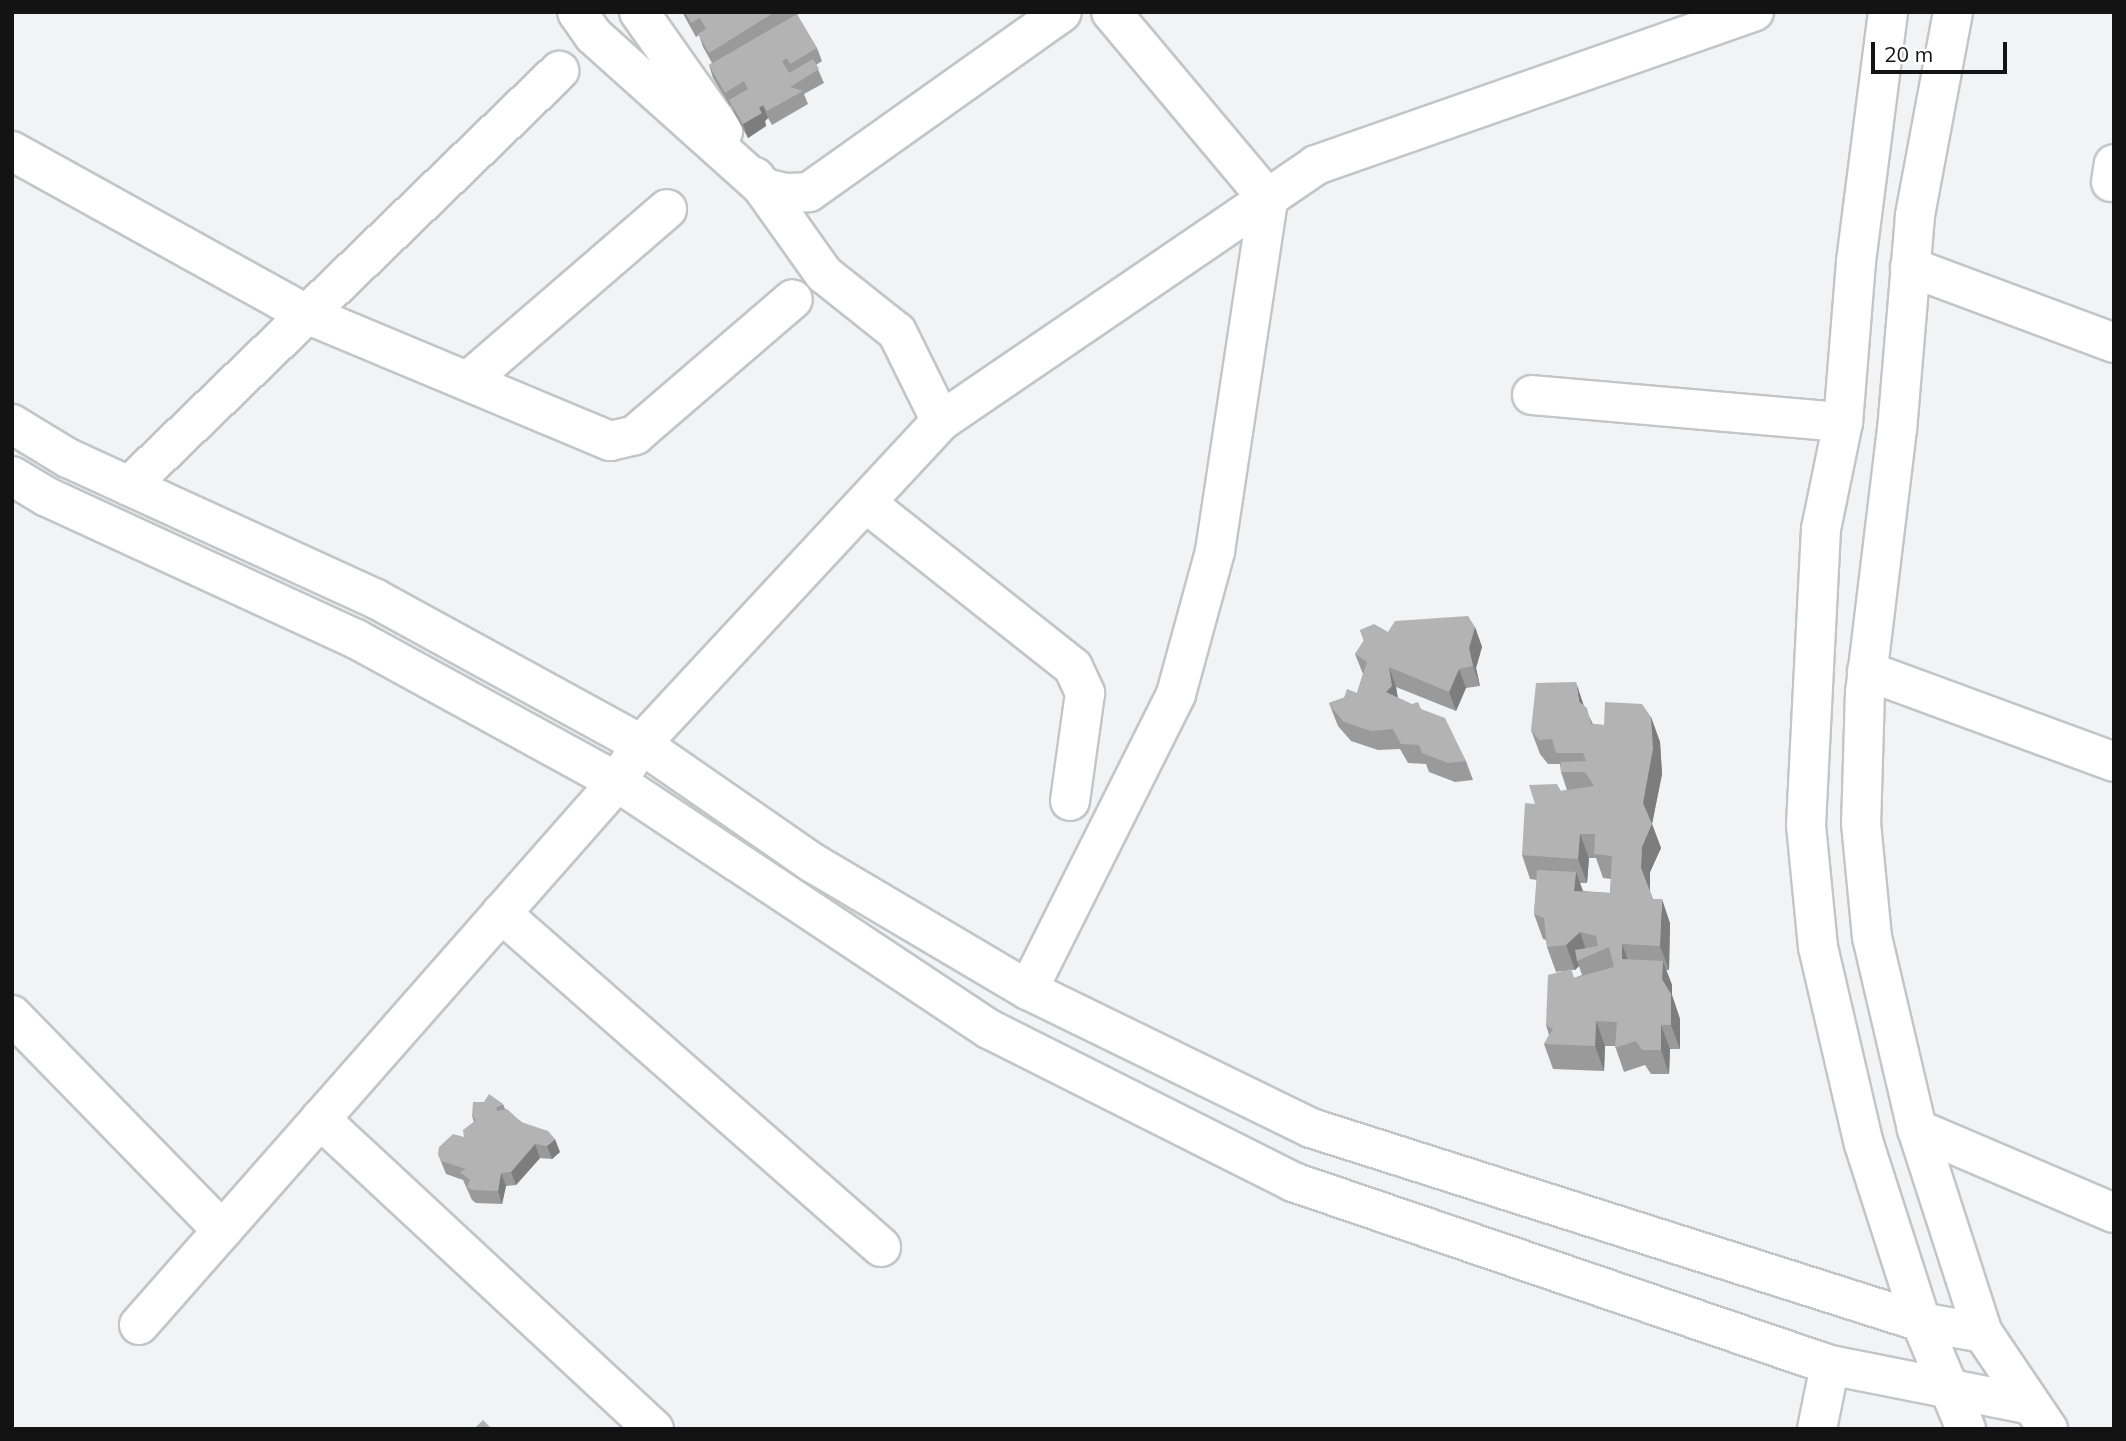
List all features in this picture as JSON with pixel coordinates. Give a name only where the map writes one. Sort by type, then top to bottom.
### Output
[{"type":"street","points":[[577,12],[594,36],[762,187],[809,192],[1062,12]]},
{"type":"street","points":[[639,12],[824,274],[897,332],[941,421]]},
{"type":"street","points":[[1028,990],[1176,694],[1215,551],[1268,199],[1111,12]]},
{"type":"street","points":[[139,1325],[617,782],[641,744],[941,421],[1317,165],[1754,12]]},
{"type":"street","points":[[1888,12],[1856,262],[1843,422],[1821,529],[1806,825],[1818,947],[1864,1144],[1920,1322],[1966,1429]]},
{"type":"street","points":[[1953,12],[1910,267],[1897,429],[1867,671],[1861,823],[1872,937],[1917,1129],[1983,1333],[2038,1416]]},
{"type":"street","points":[[129,486],[304,313],[559,71]]},
{"type":"street","points":[[12,151],[304,313],[610,440],[621,441],[635,435],[793,299]]},
{"type":"street","points":[[468,381],[667,209]]},
{"type":"street","points":[[1910,267],[2114,343]]},
{"type":"street","points":[[1532,395],[1843,422]]},
{"type":"street","points":[[12,424],[68,458],[376,599],[641,744],[813,863],[1028,990],[1311,1128],[1920,1322],[1983,1333]]},
{"type":"street","points":[[12,475],[47,497],[356,639],[617,782],[989,1029],[1293,1182],[1830,1365],[1947,1385],[2038,1416]]},
{"type":"street","points":[[866,503],[1073,667],[1085,693],[1070,801]]},
{"type":"street","points":[[1867,671],[2114,762]]},
{"type":"street","points":[[501,913],[881,1247]]},
{"type":"street","points":[[12,1015],[222,1230]]},
{"type":"street","points":[[320,1119],[654,1429]]},
{"type":"street","points":[[1917,1129],[2114,1213]]},
{"type":"street","points":[[1817,1429],[1830,1365]]},
{"type":"building","points":[[685,12],[775,12],[709,53],[698,34],[706,29],[700,18],[691,23]]},
{"type":"building","points":[[797,14],[817,48],[790,64],[787,58],[782,61],[789,73],[813,59],[819,69],[790,87],[803,91],[767,111],[763,105],[759,108],[762,113],[743,124],[729,100],[748,89],[744,81],[725,93],[709,65]]},
{"type":"building","points":[[1468,616],[1475,627],[1469,648],[1473,666],[1459,669],[1449,692],[1389,667],[1392,686],[1386,692],[1412,704],[1418,702],[1421,709],[1445,718],[1466,761],[1448,763],[1422,753],[1419,745],[1401,744],[1393,729],[1371,731],[1344,722],[1331,707],[1329,703],[1344,698],[1347,689],[1357,693],[1367,662],[1355,654],[1364,640],[1360,630],[1374,624],[1388,632],[1395,621]]},
{"type":"building","points":[[1576,682],[1579,702],[1587,708],[1591,724],[1604,725],[1605,702],[1642,704],[1651,717],[1653,749],[1643,803],[1652,824],[1642,847],[1641,868],[1653,899],[1662,899],[1660,946],[1622,944],[1622,959],[1663,961],[1662,979],[1671,994],[1671,1025],[1661,1025],[1661,1050],[1642,1050],[1636,1041],[1615,1048],[1617,1022],[1596,1021],[1595,1046],[1544,1044],[1553,1029],[1546,1025],[1548,975],[1571,969],[1574,978],[1614,967],[1609,947],[1577,961],[1575,950],[1598,946],[1596,936],[1580,932],[1566,945],[1547,947],[1544,918],[1534,914],[1537,870],[1576,872],[1574,891],[1610,893],[1612,856],[1594,854],[1595,834],[1580,834],[1578,859],[1522,855],[1525,803],[1535,804],[1529,785],[1557,784],[1561,791],[1594,786],[1585,772],[1561,772],[1561,762],[1586,761],[1583,753],[1556,753],[1552,739],[1539,740],[1531,730],[1536,683]]},
{"type":"building","points":[[489,1094],[503,1104],[495,1107],[498,1111],[507,1109],[521,1122],[548,1131],[555,1139],[547,1146],[535,1144],[511,1172],[501,1173],[498,1191],[472,1190],[467,1187],[470,1180],[460,1172],[466,1169],[441,1161],[439,1147],[453,1134],[464,1137],[463,1130],[476,1120],[472,1116],[473,1102],[484,1102]]},
{"type":"building","points":[[483,1420],[492,1429],[474,1429]]}]
